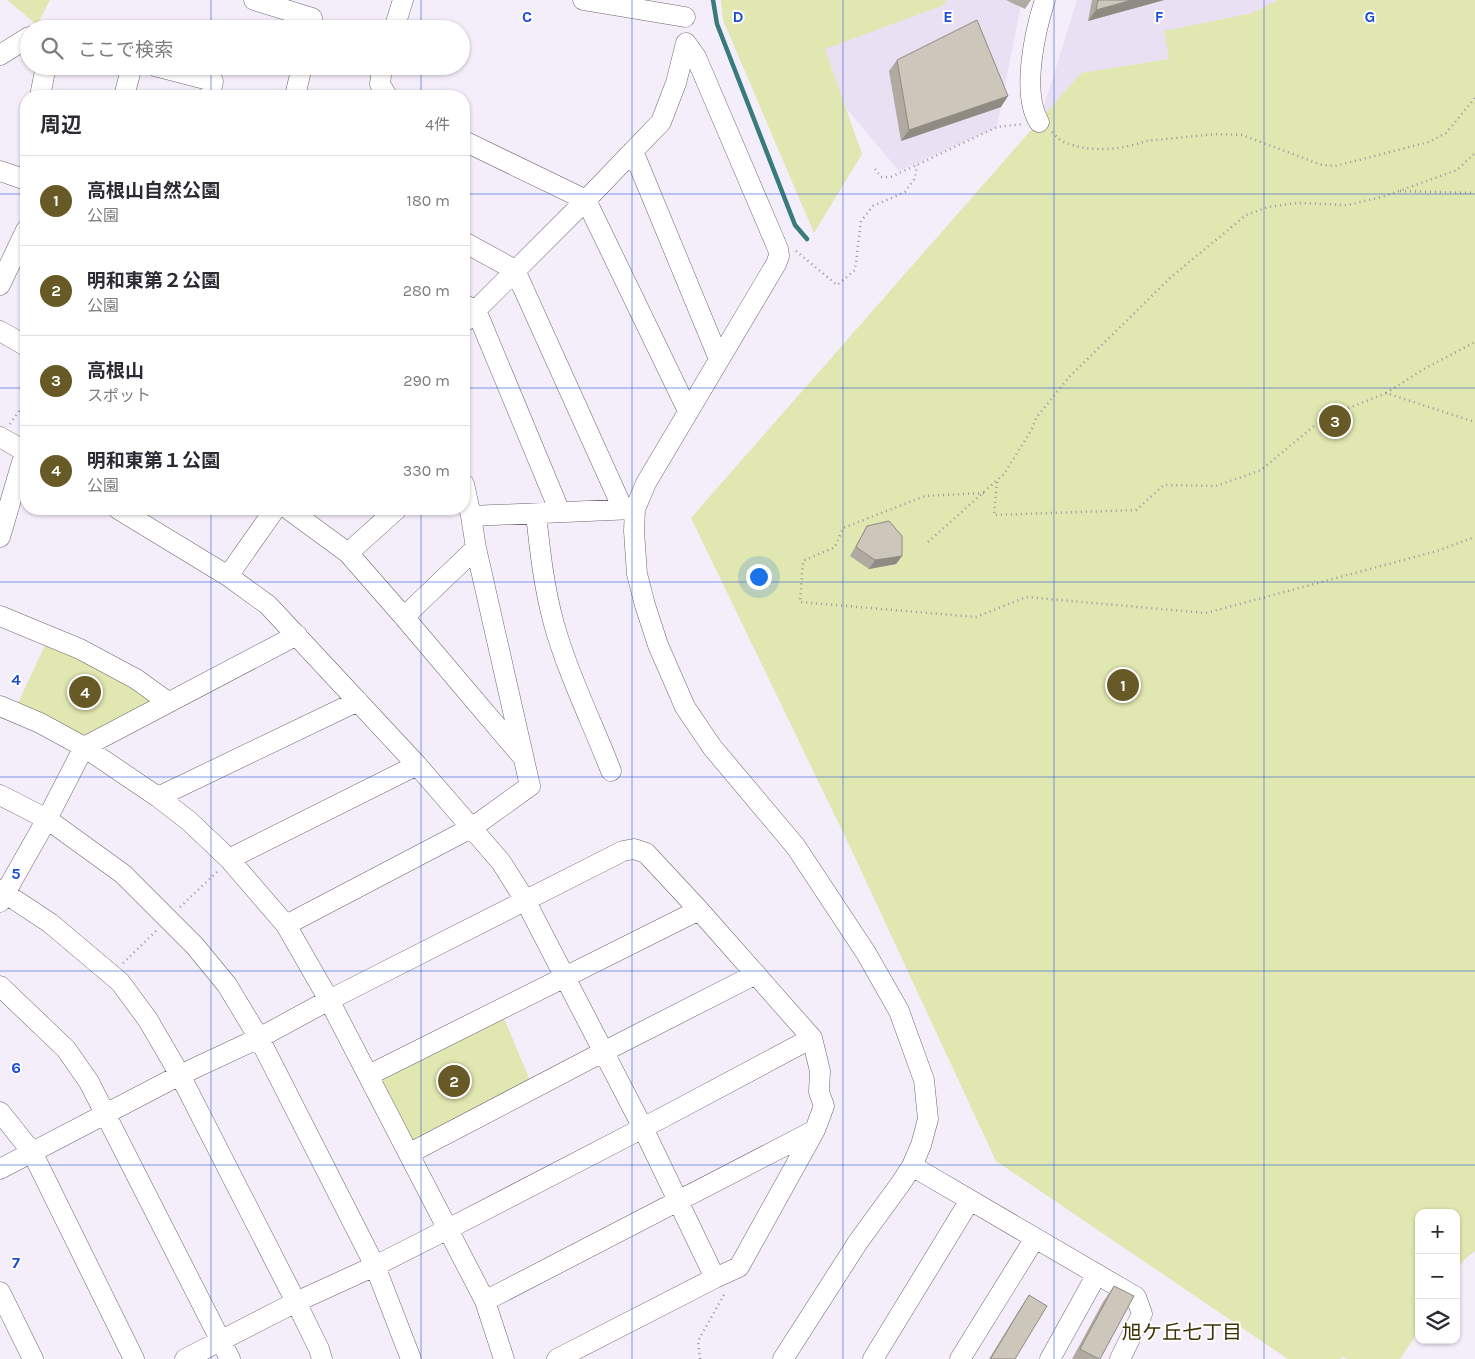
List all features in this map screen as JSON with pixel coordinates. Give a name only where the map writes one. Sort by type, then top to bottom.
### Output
[{"type":"street","points":[[254,0],[312,18],[312,20]]},
{"type":"street","points":[[397,20],[403,0]]},
{"type":"street","points":[[470,310],[515,270],[661,122],[676,83],[686,43],[685,8],[583,0]]},
{"type":"street","points":[[1039,122],[1034,114],[1030,76],[1035,38],[1045,0]]},
{"type":"street","points":[[0,55],[20,43]]},
{"type":"street","points":[[629,509],[779,256],[778,249],[696,57],[686,43]]},
{"type":"street","points":[[41,90],[44,75]]},
{"type":"street","points":[[126,90],[130,75]]},
{"type":"street","points":[[188,75],[213,82],[211,90]]},
{"type":"street","points":[[296,90],[300,75]]},
{"type":"street","points":[[381,75],[380,84],[383,90]]},
{"type":"street","points":[[470,144],[586,200],[688,411]]},
{"type":"street","points":[[633,151],[719,359]]},
{"type":"street","points":[[0,171],[20,176]]},
{"type":"street","points":[[0,285],[20,243]]},
{"type":"street","points":[[470,245],[515,270],[629,509],[634,531],[637,574],[645,605],[658,644],[685,707],[712,747],[796,847],[866,953],[899,1011],[924,1080],[928,1119],[922,1145],[912,1166],[858,1242],[783,1359]]},
{"type":"street","points":[[470,316],[560,512]]},
{"type":"street","points":[[0,331],[20,343]]},
{"type":"street","points":[[0,437],[20,449]]},
{"type":"street","points":[[1,530],[20,471]]},
{"type":"street","points":[[471,516],[629,509]]},
{"type":"street","points":[[286,925],[473,827],[530,786],[476,548],[470,511]]},
{"type":"street","points":[[536,514],[543,570],[554,623],[564,656],[611,771]]},
{"type":"street","points":[[128,515],[228,576],[268,605],[417,765],[502,862],[525,900],[565,976],[643,1128],[720,1285]]},
{"type":"street","points":[[228,576],[271,515]]},
{"type":"street","points":[[296,515],[348,553],[524,758]]},
{"type":"street","points":[[348,553],[390,515]]},
{"type":"street","points":[[404,617],[476,548]]},
{"type":"street","points":[[0,616],[80,650],[136,679],[168,702]]},
{"type":"street","points":[[297,635],[84,746],[47,819],[2,895],[50,923],[120,982],[148,1020],[180,1075],[296,1302],[322,1359]]},
{"type":"street","points":[[158,797],[358,701]]},
{"type":"street","points":[[0,706],[40,723],[84,746],[158,797],[189,821],[229,859],[286,925],[369,1075],[486,1301],[504,1359]]},
{"type":"street","points":[[229,859],[417,765]]},
{"type":"street","points":[[0,794],[47,819],[123,874],[196,946],[227,985],[259,1038],[374,1266],[411,1359]]},
{"type":"street","points":[[0,1169],[180,1075],[259,1038],[525,900],[623,851],[634,849],[646,854],[699,910],[812,1038],[820,1071],[819,1092],[824,1106],[816,1130],[739,1267],[720,1285],[557,1359]]},
{"type":"street","points":[[369,1075],[699,910]]},
{"type":"street","points":[[410,1153],[756,974]]},
{"type":"street","points":[[0,986],[66,1049],[88,1082],[230,1359]]},
{"type":"street","points":[[185,1359],[221,1339],[448,1229],[812,1038]]},
{"type":"street","points":[[0,1112],[32,1152],[134,1359]]},
{"type":"street","points":[[486,1301],[677,1200],[816,1130]]},
{"type":"street","points":[[912,1166],[1136,1297],[1142,1314],[1120,1359]]},
{"type":"street","points":[[873,1359],[970,1200]]},
{"type":"street","points":[[960,1359],[1035,1238]]},
{"type":"street","points":[[1050,1359],[1097,1274]]},
{"type":"street","points":[[0,1292],[33,1359]]},
{"type":"path","points":[[875,169],[881,177],[891,177],[997,127],[1039,122],[1062,142],[1100,149],[1216,134],[1242,135],[1322,165],[1335,166],[1429,142],[1446,133],[1475,98]]},
{"type":"path","points":[[928,542],[1004,474],[1032,429],[1036,418],[1069,377],[1170,278],[1246,215],[1268,207],[1297,203],[1348,205],[1385,196],[1457,170],[1475,153]]},
{"type":"path","points":[[778,249],[790,247],[837,285],[855,270],[861,221],[873,206],[905,192],[916,178],[917,165]]},
{"type":"path","points":[[1398,191],[1475,193]]},
{"type":"path","points":[[997,480],[994,515],[1136,510],[1164,485],[1216,486],[1262,470],[1314,426],[1339,412],[1386,393],[1424,369],[1475,342]]},
{"type":"path","points":[[1386,393],[1475,422]]},
{"type":"path","points":[[0,437],[20,409]]},
{"type":"path","points":[[984,493],[924,496],[843,528],[835,548],[804,561],[800,602],[976,617],[1026,596],[1206,613],[1437,551],[1475,537]]},
{"type":"path","points":[[700,1359],[698,1341],[720,1285]]},
{"type":"shaded area","points":[[755,0],[1022,0],[997,127],[899,171]]},
{"type":"shaded area","points":[[1077,0],[1312,0],[1039,122]]},
{"type":"green space","points":[[7,0],[50,0],[40,20],[31,20]]},
{"type":"green space","points":[[721,0],[946,0],[944,5],[825,49],[862,154],[814,233],[723,20]]},
{"type":"green space","points":[[1278,0],[1475,0],[1475,1251],[1460,1266],[1460,1209],[1415,1209],[1415,1336],[1400,1359],[1347,1359],[1343,1357],[1340,1359],[1288,1359],[996,1161],[852,851],[691,518],[1081,73],[1169,59],[1164,31],[1252,13]]},
{"type":"green space","points":[[47,641],[156,700],[82,738],[17,705]]},
{"type":"green space","points":[[503,1016],[530,1080],[414,1145],[379,1081]]},
{"type":"building","points":[[1098,0],[1132,0],[1096,10]]},
{"type":"building","points":[[977,20],[1008,96],[909,130],[897,60]]},
{"type":"building","points":[[889,521],[902,536],[902,556],[875,560],[856,547],[867,526]]},
{"type":"building","points":[[1114,1286],[1134,1296],[1099,1359],[1080,1349]]},
{"type":"building","points":[[1029,1295],[1047,1306],[1015,1359],[992,1359],[991,1358]]},
{"type":"waterway","points":[[713,0],[717,24],[795,225],[807,239]]},
{"type":"place","name":"高根山","points":[[1335,421]]},
{"type":"place","name":"高根山自然公園","points":[[1123,685]]},
{"type":"place","name":"明和東第１公園","points":[[85,692]]},
{"type":"place","name":"明和東第２公園","points":[[454,1081]]},
{"type":"district","name":"旭ケ丘七丁目","points":[[1182,1332]]}]
